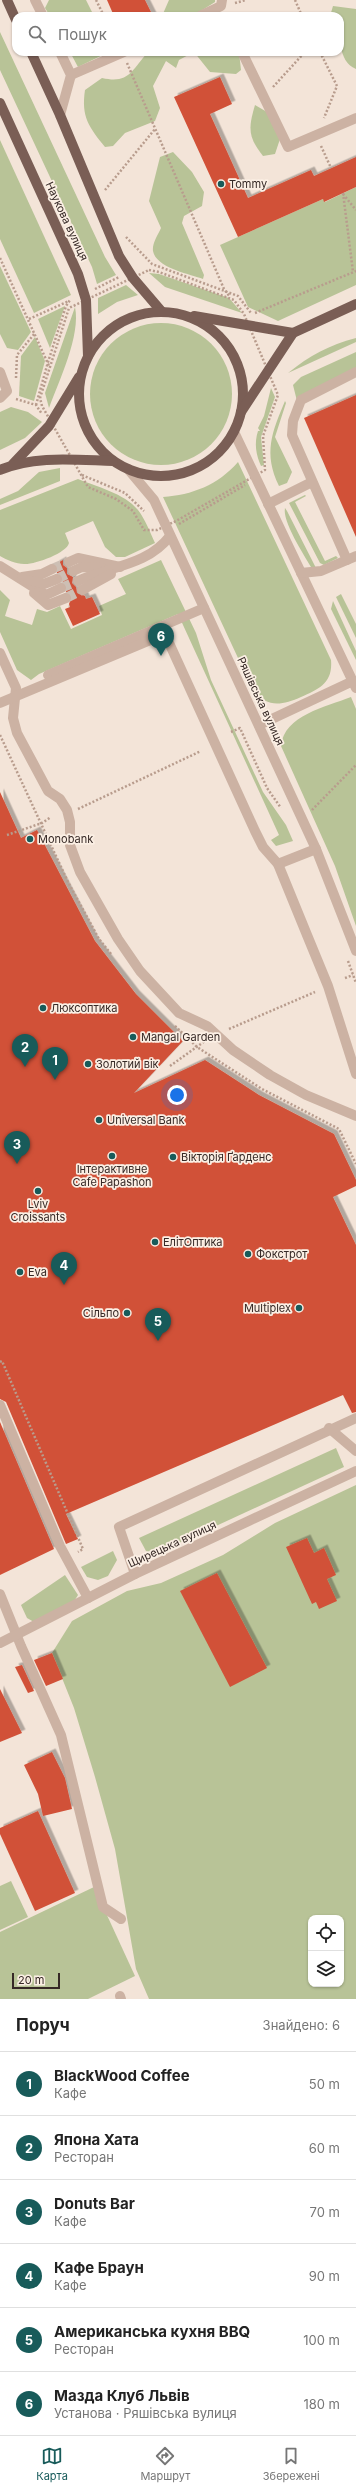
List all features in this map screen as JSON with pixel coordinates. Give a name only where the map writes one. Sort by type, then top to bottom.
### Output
[{"type":"main road","points":[[6,0],[12,12]]},
{"type":"main road","points":[[33,56],[60,114],[119,256],[133,278],[162,312]]},
{"type":"main road","name":"Наукова вулиця","points":[[0,102],[78,274],[86,300],[88,356]]},
{"type":"main road","points":[[241,412],[269,372],[293,333],[356,304]]},
{"type":"main road","points":[[180,314],[204,324],[223,340],[237,362],[243,387],[241,412],[234,432],[218,453],[207,462],[188,472],[168,476],[148,475],[128,469],[113,461],[94,441],[84,422],[80,400],[82,373],[88,356],[98,341],[122,322],[144,314],[162,312],[251,319],[293,333]]},
{"type":"main road","points":[[13,464],[82,373]]},
{"type":"main road","points":[[0,470],[13,464],[73,460],[113,461]]},
{"type":"street","points":[[35,0],[41,12]]},
{"type":"street","points":[[207,12],[222,3]]},
{"type":"street","points":[[60,114],[71,75],[62,56]]},
{"type":"street","points":[[71,75],[114,56]]},
{"type":"street","points":[[244,56],[288,147],[356,118]]},
{"type":"street","points":[[0,372],[7,391],[0,398]]},
{"type":"street","points":[[301,573],[321,572],[352,558],[312,482],[292,435],[293,421],[301,400],[356,372]]},
{"type":"street","points":[[234,432],[355,685],[259,724]]},
{"type":"street","name":"Ряшівська вулиця","points":[[128,469],[154,500],[316,849],[356,951]]},
{"type":"street","points":[[268,504],[312,482]]},
{"type":"street","points":[[122,568],[78,558],[76,576],[122,568],[159,549],[170,536]]},
{"type":"street","points":[[0,566],[46,595],[61,588]]},
{"type":"street","points":[[18,578],[42,574],[54,574]]},
{"type":"street","points":[[18,578],[48,605],[66,598]]},
{"type":"street","points":[[0,703],[16,692],[163,630],[204,608]]},
{"type":"street","points":[[163,630],[263,847],[278,864],[328,986],[356,1074]]},
{"type":"street","points":[[0,653],[16,692],[13,718],[17,733],[48,792],[60,799],[67,810],[70,822],[70,845],[80,872],[118,939],[140,970],[179,1013],[207,1026],[233,1050],[270,1075],[306,1094],[356,1116]]},
{"type":"street","points":[[278,864],[316,849]]},
{"type":"street","points":[[0,1405],[60,1546],[88,1598]]},
{"type":"street","points":[[135,1574],[119,1527],[329,1428],[356,1418]]},
{"type":"street","points":[[329,1428],[356,1452]]},
{"type":"street","name":"Щирецька вулиця","points":[[0,1643],[135,1574],[356,1471]]},
{"type":"street","points":[[0,1594],[62,1735],[103,1907],[121,1919]]},
{"type":"path","points":[[96,0],[102,12]]},
{"type":"path","points":[[294,0],[300,12]]},
{"type":"path","points":[[125,56],[224,289],[238,304],[244,314]]},
{"type":"path","points":[[263,98],[301,56]]},
{"type":"path","points":[[322,56],[337,86],[316,135],[331,168]]},
{"type":"path","points":[[105,191],[156,129]]},
{"type":"path","points":[[251,319],[355,271],[343,193],[356,210]]},
{"type":"path","points":[[125,236],[152,264],[224,289],[238,296],[251,319],[269,372]]},
{"type":"path","points":[[0,258],[50,367]]},
{"type":"path","points":[[73,460],[48,417],[40,398],[69,308],[133,278],[154,270],[230,297]]},
{"type":"path","points":[[94,289],[119,277]]},
{"type":"path","points":[[29,319],[70,300],[66,306],[36,405]]},
{"type":"path","points":[[16,384],[17,355],[35,333]]},
{"type":"path","points":[[263,472],[265,470],[263,436],[278,396],[274,384]]},
{"type":"path","points":[[16,392],[16,399],[36,405],[48,417]]},
{"type":"path","points":[[146,517],[135,501],[124,493],[81,475],[88,488],[116,499],[133,511],[148,534]]},
{"type":"path","points":[[176,521],[246,482],[178,524]]},
{"type":"path","points":[[150,524],[155,535]]},
{"type":"path","points":[[144,530],[157,530]]},
{"type":"path","points":[[231,732],[240,728],[267,788],[283,810]]},
{"type":"path","points":[[0,735],[42,822]]},
{"type":"path","points":[[78,809],[201,751]]},
{"type":"path","points":[[310,812],[356,764]]},
{"type":"path","points":[[7,835],[42,822],[51,817]]},
{"type":"path","points":[[345,978],[353,975]]},
{"type":"path","points":[[223,1032],[315,992]]},
{"type":"path","points":[[170,1066],[210,1038]]},
{"type":"path","points":[[0,1362],[2,1361],[83,1549],[67,1559]]},
{"type":"green space","points":[[49,0],[86,0],[92,12],[48,12],[45,8]]},
{"type":"green space","points":[[169,0],[215,0],[215,2],[199,12],[164,12]]},
{"type":"green space","points":[[333,6],[356,9],[356,69],[345,60],[344,56],[344,12],[331,12]]},
{"type":"green space","points":[[0,32],[105,257],[116,275],[97,284],[92,267],[0,70]]},
{"type":"green space","points":[[72,56],[101,56],[78,67]]},
{"type":"green space","points":[[145,56],[186,56],[179,60],[176,68],[166,61],[153,86],[160,108],[155,121],[125,133],[113,146],[105,147],[91,127],[85,115],[85,90],[102,78],[118,79],[129,74]]},
{"type":"green space","points":[[197,56],[239,56],[241,70],[236,74],[210,72]]},
{"type":"green space","points":[[255,105],[267,112],[280,139],[275,154],[263,156],[254,143],[250,127]]},
{"type":"green space","points":[[0,140],[71,295],[34,313],[0,239]]},
{"type":"green space","points":[[173,152],[192,172],[204,192],[202,206],[184,216],[182,223],[204,275],[203,279],[174,270],[160,262],[155,257],[153,251],[154,242],[161,228],[149,201],[160,157]]},
{"type":"green space","points":[[356,187],[356,285],[278,321],[248,307],[220,245],[323,199],[325,202]]},
{"type":"green space","points":[[0,266],[31,332],[18,350],[7,348],[0,334]]},
{"type":"green space","points":[[149,273],[159,274],[229,298],[242,313],[165,287]]},
{"type":"green space","points":[[126,285],[138,295],[117,302],[98,314],[98,298]]},
{"type":"green space","points":[[65,306],[50,348],[38,319]]},
{"type":"green space","points":[[75,307],[75,331],[72,344],[49,408],[45,393]]},
{"type":"green space","points":[[168,323],[195,331],[212,343],[227,367],[231,380],[231,408],[227,421],[212,445],[188,460],[175,464],[154,465],[127,457],[110,445],[95,421],[91,408],[90,387],[98,360],[110,343],[134,328],[147,324]]},
{"type":"green space","points":[[35,337],[45,361],[34,401],[19,396],[21,356]]},
{"type":"green space","points":[[356,338],[356,342],[288,373],[304,361],[320,352],[337,344]]},
{"type":"green space","points":[[356,352],[356,373],[297,401],[293,385],[301,377]]},
{"type":"green space","points":[[271,388],[275,397],[261,437],[264,465],[261,466],[257,453],[256,440],[258,431],[260,431],[258,428],[264,416]]},
{"type":"green space","points":[[285,401],[286,403],[275,437],[292,472],[287,483],[279,486],[271,463],[270,453],[273,433]]},
{"type":"green space","points":[[11,407],[28,412],[42,422],[25,438],[0,450],[0,412]]},
{"type":"green space","points":[[238,462],[331,660],[330,674],[324,684],[308,694],[287,702],[268,702],[262,699],[252,688],[163,497],[184,494],[213,483]]},
{"type":"green space","points":[[60,468],[60,481],[0,505],[0,499],[18,491],[39,472]]},
{"type":"green space","points":[[78,479],[118,495],[132,504],[143,517],[155,543],[125,557],[116,557],[105,547],[93,521],[65,533],[69,543],[67,547],[50,558],[35,563],[21,564],[12,562],[0,556],[0,510]]},
{"type":"green space","points":[[305,495],[306,496],[295,502],[325,561],[336,556],[338,558],[324,565],[320,563],[289,503]]},
{"type":"green space","points":[[285,508],[316,568],[311,567],[294,538],[287,521]]},
{"type":"green space","points":[[161,560],[196,633],[211,680],[263,792],[286,825],[293,841],[276,846],[271,840],[279,835],[178,614],[39,674],[31,680],[17,670],[0,632],[0,590],[10,600],[5,616],[32,625],[37,609],[47,612],[60,606],[71,629],[102,615],[99,606],[126,594],[118,579]]},
{"type":"green space","points":[[341,594],[356,624],[356,638],[336,597]]},
{"type":"green space","points":[[333,601],[356,651],[356,660],[331,609]]},
{"type":"green space","points":[[351,697],[356,709],[356,926],[335,866],[281,746],[284,735],[298,720],[319,709]]},
{"type":"green space","points":[[336,1448],[344,1467],[153,1555],[146,1551],[139,1538]]},
{"type":"green space","points":[[356,1485],[356,1999],[149,1999],[136,1969],[115,1849],[74,1708],[52,1653],[72,1621],[127,1591],[161,1583],[223,1555],[275,1523]]},
{"type":"green space","points":[[113,1551],[117,1560],[108,1576],[98,1580],[87,1577],[81,1567]]},
{"type":"green space","points":[[65,1575],[78,1595],[73,1603],[34,1622],[27,1618],[21,1605]]},
{"type":"green space","points":[[11,1881],[28,1917],[0,1930],[0,1886]]},
{"type":"green space","points":[[94,1887],[135,1976],[88,1999],[0,1999],[0,1932]]},
{"type":"building","points":[[107,0],[145,0],[151,12],[112,12]]},
{"type":"building","points":[[220,77],[232,104],[210,114],[248,198],[311,170],[314,176],[356,157],[356,187],[324,202],[323,199],[238,237],[174,97]]},
{"type":"building","points":[[356,395],[356,537],[304,418]]},
{"type":"building","points":[[63,560],[63,565],[67,568],[67,574],[73,577],[72,583],[76,587],[77,593],[85,596],[86,599],[92,597],[100,614],[73,626],[65,609],[70,607],[69,604],[72,596],[66,592],[67,586],[63,582],[61,574],[57,573],[56,564]]},
{"type":"building","name":"Вікторія Ґарденс","points":[[0,792],[21,838],[37,830],[95,941],[136,994],[183,1041],[134,1093],[205,1060],[259,1095],[334,1134],[356,1180],[356,1186],[333,1197],[356,1245],[356,1412],[352,1413],[343,1395],[66,1514],[78,1539],[66,1544],[6,1402],[0,1399]]},
{"type":"building","points":[[0,1422],[54,1549],[0,1575]]},
{"type":"building","points":[[307,1538],[314,1553],[324,1548],[336,1575],[327,1579],[337,1601],[319,1609],[316,1602],[312,1604],[286,1547]]},
{"type":"building","points":[[217,1573],[267,1668],[230,1687],[180,1591]]},
{"type":"building","points":[[52,1653],[63,1679],[46,1686],[34,1660]]},
{"type":"building","points":[[22,1665],[34,1691],[28,1693],[15,1667]]},
{"type":"building","points":[[0,1689],[22,1733],[0,1742]]},
{"type":"building","points":[[52,1752],[65,1778],[72,1809],[43,1816],[38,1794],[24,1765]]},
{"type":"building","points":[[38,1811],[75,1893],[35,1911],[0,1834],[0,1828]]},
{"type":"tunnel","points":[[52,569],[69,562]]},
{"type":"tunnel","points":[[57,579],[73,571]]},
{"type":"tunnel","points":[[61,588],[78,581]]},
{"type":"tunnel","points":[[66,598],[82,590]]},
{"type":"place","name":"Tommy","points":[[221,184]]},
{"type":"place","name":"Мазда Клуб Львів","points":[[161,656]]},
{"type":"place","name":"Monobank","points":[[30,839]]},
{"type":"place","name":"Люксоптика","points":[[43,1008]]},
{"type":"place","name":"Mangal Garden","points":[[133,1037]]},
{"type":"place","name":"Золотий вік","points":[[88,1064]]},
{"type":"place","name":"Япона Хата","points":[[25,1067]]},
{"type":"place","name":"BlackWood Coffee","points":[[55,1080]]},
{"type":"place","name":"Universal Bank","points":[[99,1120]]},
{"type":"place","name":"Інтерактивне Cafe Papashon","points":[[112,1156]]},
{"type":"place","name":"Вікторія Ґарденс","points":[[173,1157]]},
{"type":"place","name":"Donuts Bar","points":[[17,1164]]},
{"type":"place","name":"Lviv Croissants","points":[[38,1191]]},
{"type":"place","name":"ЕлітОптика","points":[[155,1242]]},
{"type":"place","name":"Фокстрот","points":[[248,1254]]},
{"type":"place","name":"Eva","points":[[20,1272]]},
{"type":"place","name":"Кафе Браун","points":[[64,1285]]},
{"type":"place","name":"Multiplex","points":[[299,1308]]},
{"type":"place","name":"Сільпо","points":[[127,1313]]},
{"type":"place","name":"Американська кухня BBQ","points":[[158,1341]]}]
